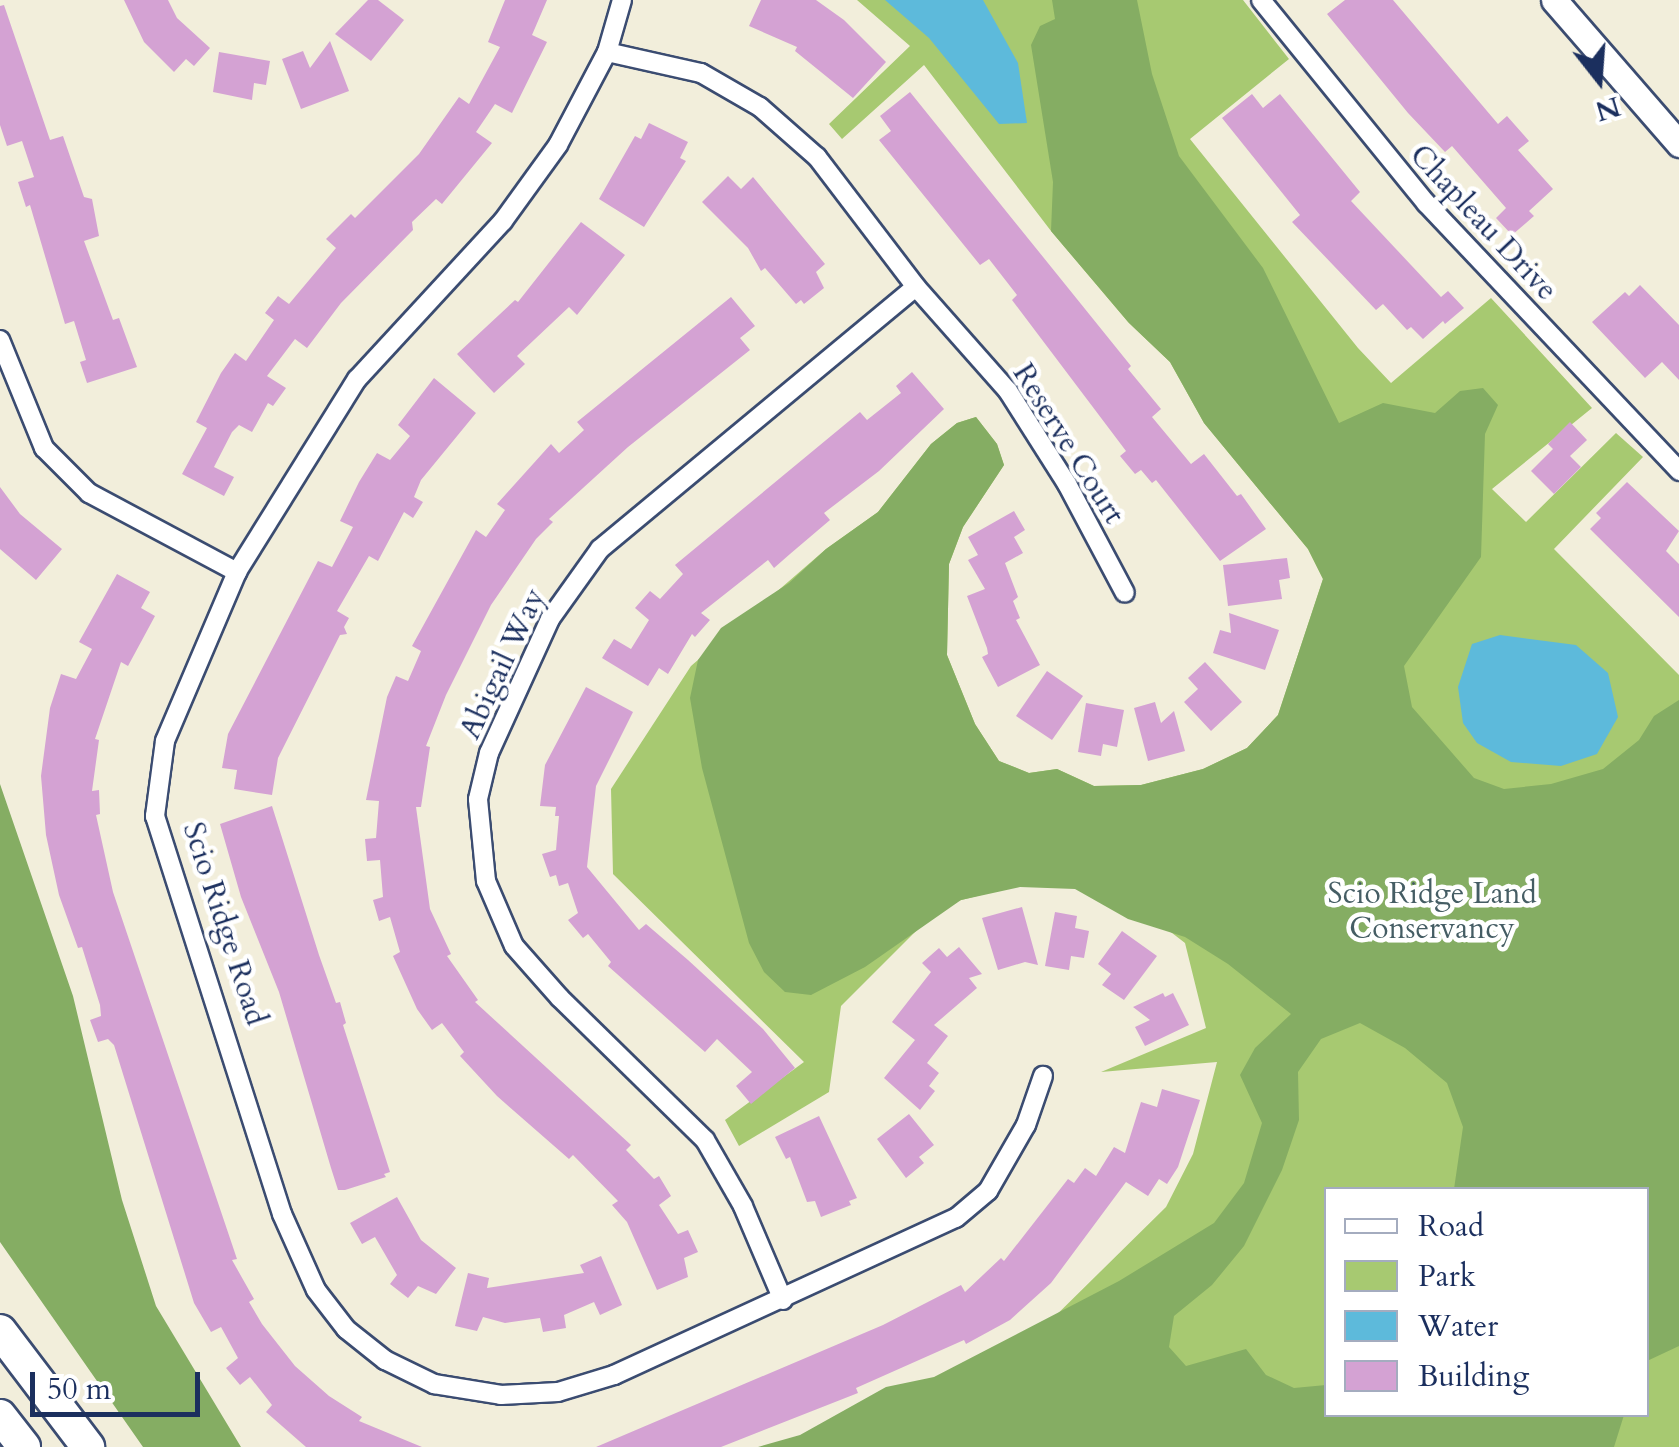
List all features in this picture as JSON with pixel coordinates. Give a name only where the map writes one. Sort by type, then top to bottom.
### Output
[{"type":"highway","points":[[0,1331],[88,1447]]},
{"type":"highway","points":[[0,1416],[24,1447]]},
{"type":"street","name":"Scio Ridge Road","points":[[622,0],[608,52],[558,145],[502,222],[357,378],[237,572],[166,741],[155,816],[282,1214],[316,1290],[346,1329],[385,1360],[434,1384],[501,1394],[558,1392],[614,1375],[941,1226],[988,1191],[1026,1125],[1043,1076]]},
{"type":"street","name":"Chapleau Drive","points":[[1260,0],[1426,204],[1679,471]]},
{"type":"street","points":[[1554,0],[1679,144]]},
{"type":"street","name":"Reserve Court","points":[[608,52],[701,73],[760,107],[817,157],[916,286],[1008,391],[1067,484],[1125,593]]},
{"type":"street","name":"Abigail Way","points":[[783,1300],[743,1206],[705,1140],[560,998],[514,946],[486,881],[478,799],[489,754],[542,637],[600,549],[916,286]]},
{"type":"street","points":[[0,340],[44,448],[90,493],[237,572]]},
{"type":"green space","name":"Scio Ridge Land Conservancy","points":[[857,0],[1243,0],[1289,59],[1190,139],[1358,348],[1391,383],[1491,298],[1592,408],[1492,489],[1526,522],[1616,433],[1643,457],[1554,549],[1679,675],[1679,1447],[808,1447],[1034,1337],[1166,1207],[1193,1154],[1217,1062],[1101,1072],[1206,1028],[1185,943],[1119,892],[1032,882],[942,905],[841,1006],[829,1092],[739,1146],[725,1120],[804,1062],[613,874],[611,789],[691,666],[826,549],[878,512],[931,444],[957,423],[976,417],[997,444],[1004,465],[963,527],[949,564],[947,655],[975,724],[999,761],[1029,773],[1057,769],[1094,786],[1141,785],[1203,769],[1247,748],[1278,715],[1323,579],[1308,549],[1204,423],[1170,362],[1128,322],[1051,231],[924,65],[842,139],[829,124],[910,46]]},
{"type":"green space","name":"Scio Ridge Land Conservancy","points":[[1052,0],[1137,0],[1152,74],[1179,156],[1263,268],[1339,423],[1383,403],[1435,413],[1460,391],[1483,388],[1498,405],[1485,434],[1481,557],[1404,666],[1412,707],[1474,778],[1504,789],[1551,784],[1603,769],[1639,740],[1654,716],[1679,700],[1679,1346],[1649,1360],[1649,1187],[1454,1187],[1463,1127],[1447,1083],[1405,1048],[1360,1023],[1321,1039],[1298,1072],[1299,1120],[1282,1170],[1244,1246],[1212,1285],[1174,1316],[1169,1347],[1186,1366],[1246,1349],[1266,1375],[1294,1388],[1324,1385],[1324,1417],[1623,1417],[1614,1447],[758,1447],[800,1435],[886,1387],[934,1377],[1119,1281],[1214,1223],[1244,1183],[1262,1123],[1240,1075],[1255,1048],[1291,1014],[1228,964],[1185,937],[1128,919],[1075,889],[1020,887],[961,900],[865,967],[811,995],[785,992],[764,972],[749,943],[702,768],[690,698],[698,660],[721,628],[789,583],[826,549],[878,512],[931,444],[957,423],[976,417],[997,444],[1004,465],[963,527],[949,564],[947,655],[975,724],[999,761],[1029,773],[1057,769],[1094,786],[1141,785],[1203,769],[1247,748],[1278,715],[1323,579],[1308,549],[1204,423],[1170,362],[1129,323],[1051,231],[1053,182],[1031,45],[1040,26],[1055,19]]},
{"type":"green space","points":[[0,784],[73,996],[122,1200],[156,1306],[241,1447],[143,1447],[0,1242]]},
{"type":"water","points":[[885,0],[983,0],[1018,63],[1027,123],[999,124],[929,38]]},
{"type":"water","points":[[1500,635],[1576,645],[1608,673],[1618,717],[1597,754],[1561,766],[1511,762],[1477,743],[1463,723],[1458,687],[1472,644]]},
{"type":"building","points":[[124,0],[168,0],[177,18],[210,48],[194,66],[186,59],[174,72],[144,42]]},
{"type":"building","points":[[368,0],[378,0],[404,20],[371,61],[335,34]]},
{"type":"building","points":[[505,0],[547,0],[532,35],[547,42],[512,113],[495,104],[476,132],[492,143],[442,204],[436,199],[412,222],[413,230],[341,303],[307,348],[295,339],[267,376],[286,388],[273,406],[268,403],[252,432],[239,425],[232,432],[214,467],[234,477],[224,496],[182,474],[207,428],[196,422],[221,373],[235,353],[246,361],[274,320],[265,313],[278,296],[289,304],[336,248],[326,239],[351,214],[355,218],[419,154],[459,97],[469,104],[500,47],[488,42]]},
{"type":"building","points":[[761,0],[816,0],[844,20],[886,62],[853,98],[795,51],[797,47],[749,26]]},
{"type":"building","points":[[1345,0],[1393,0],[1498,124],[1507,116],[1529,141],[1518,150],[1553,189],[1529,211],[1534,216],[1512,235],[1496,218],[1506,208],[1452,146],[1445,152],[1408,113],[1327,14]]},
{"type":"building","points":[[4,5],[50,140],[63,136],[84,197],[92,199],[99,236],[84,241],[113,320],[119,318],[137,367],[87,383],[80,362],[86,360],[74,321],[65,324],[30,205],[26,207],[18,182],[34,177],[22,141],[7,146],[0,125],[0,6]]},
{"type":"building","points":[[330,41],[349,91],[301,109],[282,59],[303,51],[310,68]]},
{"type":"building","points":[[219,52],[270,61],[266,85],[254,83],[252,100],[213,92]]},
{"type":"building","points":[[910,92],[1131,366],[1128,369],[1161,409],[1152,417],[1191,464],[1204,454],[1237,496],[1241,494],[1266,529],[1220,561],[1156,480],[1152,483],[1141,470],[1135,474],[1120,456],[1126,451],[1012,300],[1017,295],[989,259],[980,265],[879,140],[891,131],[880,116]]},
{"type":"building","points":[[1252,94],[1263,108],[1280,94],[1360,192],[1351,201],[1441,297],[1448,291],[1464,308],[1423,339],[1411,327],[1407,330],[1383,304],[1376,310],[1292,222],[1300,215],[1222,118]]},
{"type":"building","points":[[649,123],[688,142],[680,158],[686,161],[644,227],[599,199],[635,136],[641,139]]},
{"type":"building","points":[[728,176],[741,189],[753,177],[825,264],[816,272],[824,288],[804,304],[801,300],[796,304],[765,268],[761,271],[748,248],[702,202]]},
{"type":"building","points":[[581,222],[625,255],[577,315],[569,307],[517,356],[525,364],[494,393],[457,354],[515,300],[518,302]]},
{"type":"building","points":[[1640,285],[1679,325],[1679,380],[1662,362],[1645,378],[1592,322],[1625,292],[1629,296]]},
{"type":"building","points":[[731,297],[755,326],[740,338],[750,350],[628,447],[549,519],[553,522],[536,539],[491,605],[446,695],[426,746],[430,747],[421,807],[416,807],[430,909],[451,954],[447,956],[478,1000],[475,1002],[631,1145],[626,1150],[654,1179],[659,1176],[671,1196],[659,1205],[678,1234],[688,1230],[698,1252],[684,1258],[688,1277],[657,1290],[627,1222],[612,1205],[618,1201],[573,1155],[569,1159],[497,1096],[460,1056],[464,1052],[442,1023],[432,1030],[417,1009],[393,956],[400,952],[390,917],[379,921],[373,900],[383,897],[380,860],[367,861],[365,839],[376,838],[379,801],[366,800],[387,697],[396,676],[408,681],[421,651],[412,646],[476,530],[486,537],[505,510],[497,504],[551,444],[559,453],[584,430],[577,422]]},
{"type":"building","points":[[912,372],[944,409],[879,471],[824,513],[830,520],[774,568],[768,560],[701,613],[710,620],[695,637],[692,634],[668,674],[659,668],[648,686],[602,658],[614,639],[631,649],[649,620],[635,608],[650,591],[660,599],[683,574],[675,565],[860,412],[867,420],[901,393],[896,386]]},
{"type":"building","points":[[434,378],[476,413],[421,480],[414,497],[423,502],[413,518],[404,512],[378,561],[369,556],[337,611],[349,618],[344,627],[347,634],[340,635],[278,758],[272,795],[234,789],[237,770],[222,768],[228,734],[318,561],[332,567],[353,527],[340,521],[359,482],[377,453],[390,460],[410,436],[398,425]]},
{"type":"building","points":[[1570,422],[1587,440],[1570,456],[1581,467],[1554,494],[1531,471],[1553,449],[1548,444]]},
{"type":"building","points":[[1627,482],[1679,531],[1666,551],[1679,564],[1679,617],[1590,529],[1601,518],[1596,513]]},
{"type":"building","points":[[0,487],[20,514],[62,549],[36,580],[0,549]]},
{"type":"building","points":[[1014,511],[1025,530],[1014,537],[1023,553],[1005,563],[1018,597],[1013,601],[1020,618],[1016,620],[1040,665],[998,687],[982,657],[988,654],[987,648],[967,596],[985,589],[968,560],[978,555],[968,537]]},
{"type":"building","points":[[1287,558],[1290,578],[1279,580],[1282,599],[1228,606],[1223,565]]},
{"type":"building","points":[[117,574],[150,592],[141,608],[155,616],[128,666],[121,662],[95,739],[99,740],[92,791],[99,790],[100,814],[96,815],[113,892],[237,1259],[232,1260],[254,1299],[249,1302],[262,1324],[295,1366],[329,1396],[362,1417],[359,1421],[422,1447],[306,1447],[266,1412],[272,1405],[250,1377],[240,1385],[226,1368],[238,1358],[221,1327],[211,1332],[194,1303],[114,1045],[108,1039],[98,1042],[90,1020],[101,1016],[100,1005],[82,947],[78,948],[59,895],[46,835],[41,776],[50,708],[61,674],[76,679],[92,649],[79,642]]},
{"type":"building","points":[[1229,613],[1279,630],[1265,670],[1213,653],[1220,630],[1231,633]]},
{"type":"building","points":[[1205,662],[1242,702],[1211,731],[1184,702],[1198,689],[1188,678]]},
{"type":"building","points":[[1047,671],[1083,696],[1052,740],[1016,716]]},
{"type":"building","points":[[586,687],[633,712],[596,786],[587,867],[639,930],[646,924],[688,960],[763,1029],[795,1068],[751,1104],[736,1086],[752,1072],[717,1039],[705,1052],[608,966],[611,962],[588,934],[583,938],[568,920],[578,913],[568,883],[559,886],[556,875],[550,877],[542,854],[556,850],[559,816],[555,816],[556,807],[540,806],[545,765]]},
{"type":"building","points":[[1155,702],[1161,723],[1174,711],[1185,751],[1148,761],[1134,708]]},
{"type":"building","points":[[1086,703],[1124,710],[1117,747],[1103,744],[1101,756],[1078,752]]},
{"type":"building","points":[[272,806],[319,955],[336,1003],[340,1002],[346,1023],[343,1025],[390,1172],[384,1174],[386,1177],[345,1190],[338,1190],[279,992],[241,897],[220,824]]},
{"type":"building","points":[[1022,907],[1038,965],[1025,962],[998,970],[982,918]]},
{"type":"building","points":[[1055,912],[1077,916],[1075,928],[1089,931],[1084,958],[1071,956],[1069,970],[1045,966]]},
{"type":"building","points":[[1122,931],[1157,956],[1124,1000],[1102,985],[1111,974],[1098,964]]},
{"type":"building","points":[[959,947],[982,974],[969,978],[977,988],[934,1025],[948,1036],[927,1063],[939,1073],[929,1086],[935,1091],[920,1110],[884,1078],[915,1040],[892,1022],[931,972],[922,963],[939,948],[947,957]]},
{"type":"building","points":[[1163,993],[1165,997],[1173,993],[1189,1025],[1145,1046],[1135,1027],[1150,1020],[1133,1007]]},
{"type":"building","points":[[1162,1089],[1200,1100],[1178,1167],[1167,1184],[1159,1179],[1148,1196],[1126,1182],[1051,1283],[1010,1320],[966,1344],[964,1340],[856,1388],[858,1393],[721,1447],[596,1447],[883,1325],[961,1285],[965,1292],[1001,1258],[1004,1261],[1068,1179],[1074,1183],[1085,1168],[1096,1176],[1114,1147],[1125,1153],[1141,1102],[1157,1107]]},
{"type":"building","points":[[909,1114],[934,1145],[919,1157],[924,1163],[906,1178],[877,1139]]},
{"type":"building","points":[[819,1116],[857,1198],[849,1201],[851,1205],[821,1217],[815,1201],[807,1202],[790,1157],[786,1159],[775,1137]]},
{"type":"building","points":[[397,1197],[421,1240],[456,1268],[436,1294],[418,1286],[408,1298],[390,1284],[397,1275],[375,1237],[362,1244],[350,1223]]},
{"type":"building","points":[[601,1256],[622,1305],[600,1315],[594,1302],[564,1315],[566,1328],[543,1332],[540,1318],[505,1323],[483,1317],[477,1331],[455,1326],[468,1273],[489,1278],[487,1288],[584,1273],[580,1265]]}]
